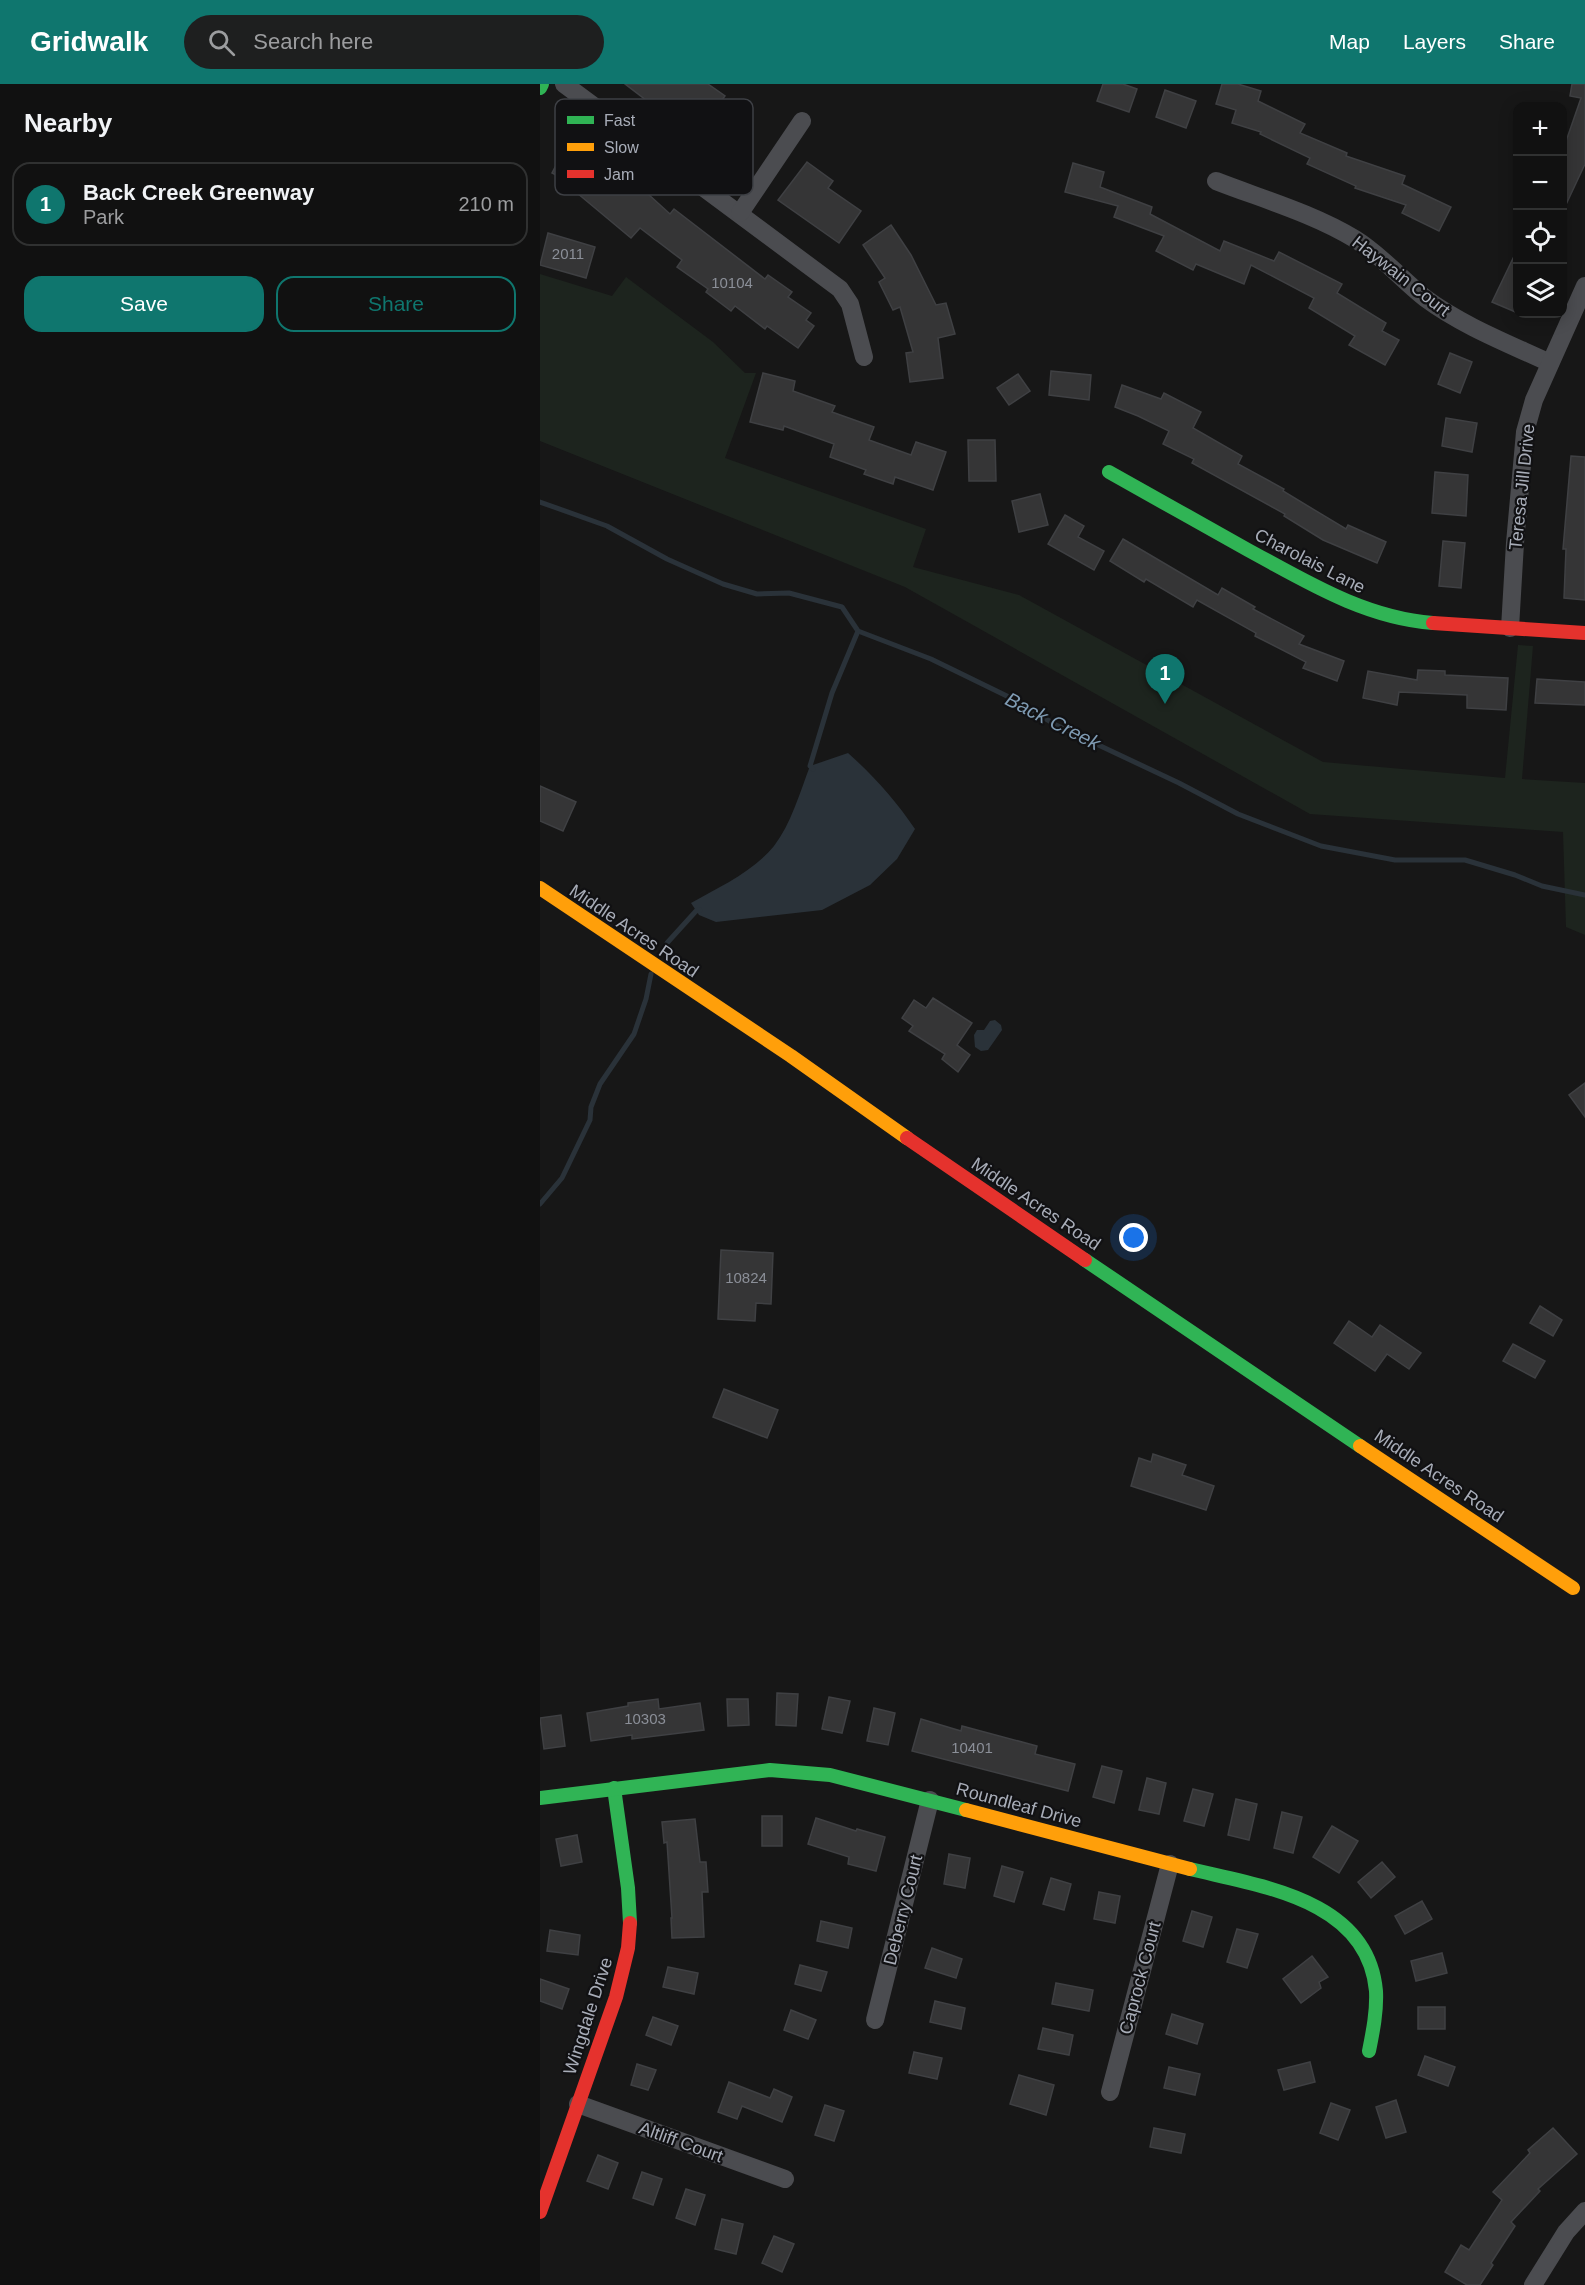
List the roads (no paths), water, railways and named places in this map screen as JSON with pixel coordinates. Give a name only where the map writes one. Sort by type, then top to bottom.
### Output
[{"type":"street","points":[[540,88],[542,84]]},
{"type":"street","points":[[564,84],[584,99]]},
{"type":"street","points":[[753,194],[802,122]]},
{"type":"street","name":"Haywain Court","points":[[1216,181],[1328,224],[1364,246],[1450,316],[1550,363]]},
{"type":"street","points":[[715,195],[840,289],[850,304],[864,357]]},
{"type":"street","points":[[740,213],[752,195]]},
{"type":"street","name":"Teresa Jill Drive","points":[[1510,628],[1525,432],[1534,400],[1585,286]]},
{"type":"street","name":"Charolais Lane","points":[[1109,472],[1317,588],[1354,605],[1392,617],[1420,622],[1585,633]]},
{"type":"street","name":"Middle Acres Road","points":[[540,888],[791,1056],[1214,1349],[1573,1588]]},
{"type":"street","name":"Roundleaf Drive","points":[[540,1798],[770,1770],[830,1775],[1300,1897],[1326,1910],[1365,1951],[1375,1986],[1375,2021],[1369,2051]]},
{"type":"street","name":"Wingdale Drive","points":[[540,2212],[616,1997],[628,1948],[630,1920],[628,1888],[614,1788]]},
{"type":"street","name":"Deberry Court","points":[[875,2020],[930,1800]]},
{"type":"street","name":"Caprock Court","points":[[1110,2092],[1170,1864]]},
{"type":"street","name":"Altliff Court","points":[[578,2104],[785,2179]]},
{"type":"street","points":[[1533,2285],[1566,2232],[1585,2211]]},
{"type":"waterway","name":"Back Creek","points":[[540,502],[607,526],[667,559],[723,584],[757,594],[789,593],[842,607],[858,631],[931,659],[1013,699],[1056,725],[1179,783],[1238,814],[1321,846],[1395,860],[1465,860],[1542,886],[1585,895]]},
{"type":"waterway","points":[[813,769],[810,766],[832,693],[858,631]]},
{"type":"waterway","points":[[667,943],[696,911],[700,910]]},
{"type":"waterway","points":[[540,1204],[562,1178],[590,1120],[591,1107],[600,1084],[634,1034],[646,999],[651,974]]},
{"type":"place","name":"Back Creek Greenway","points":[[1165,704]]}]
